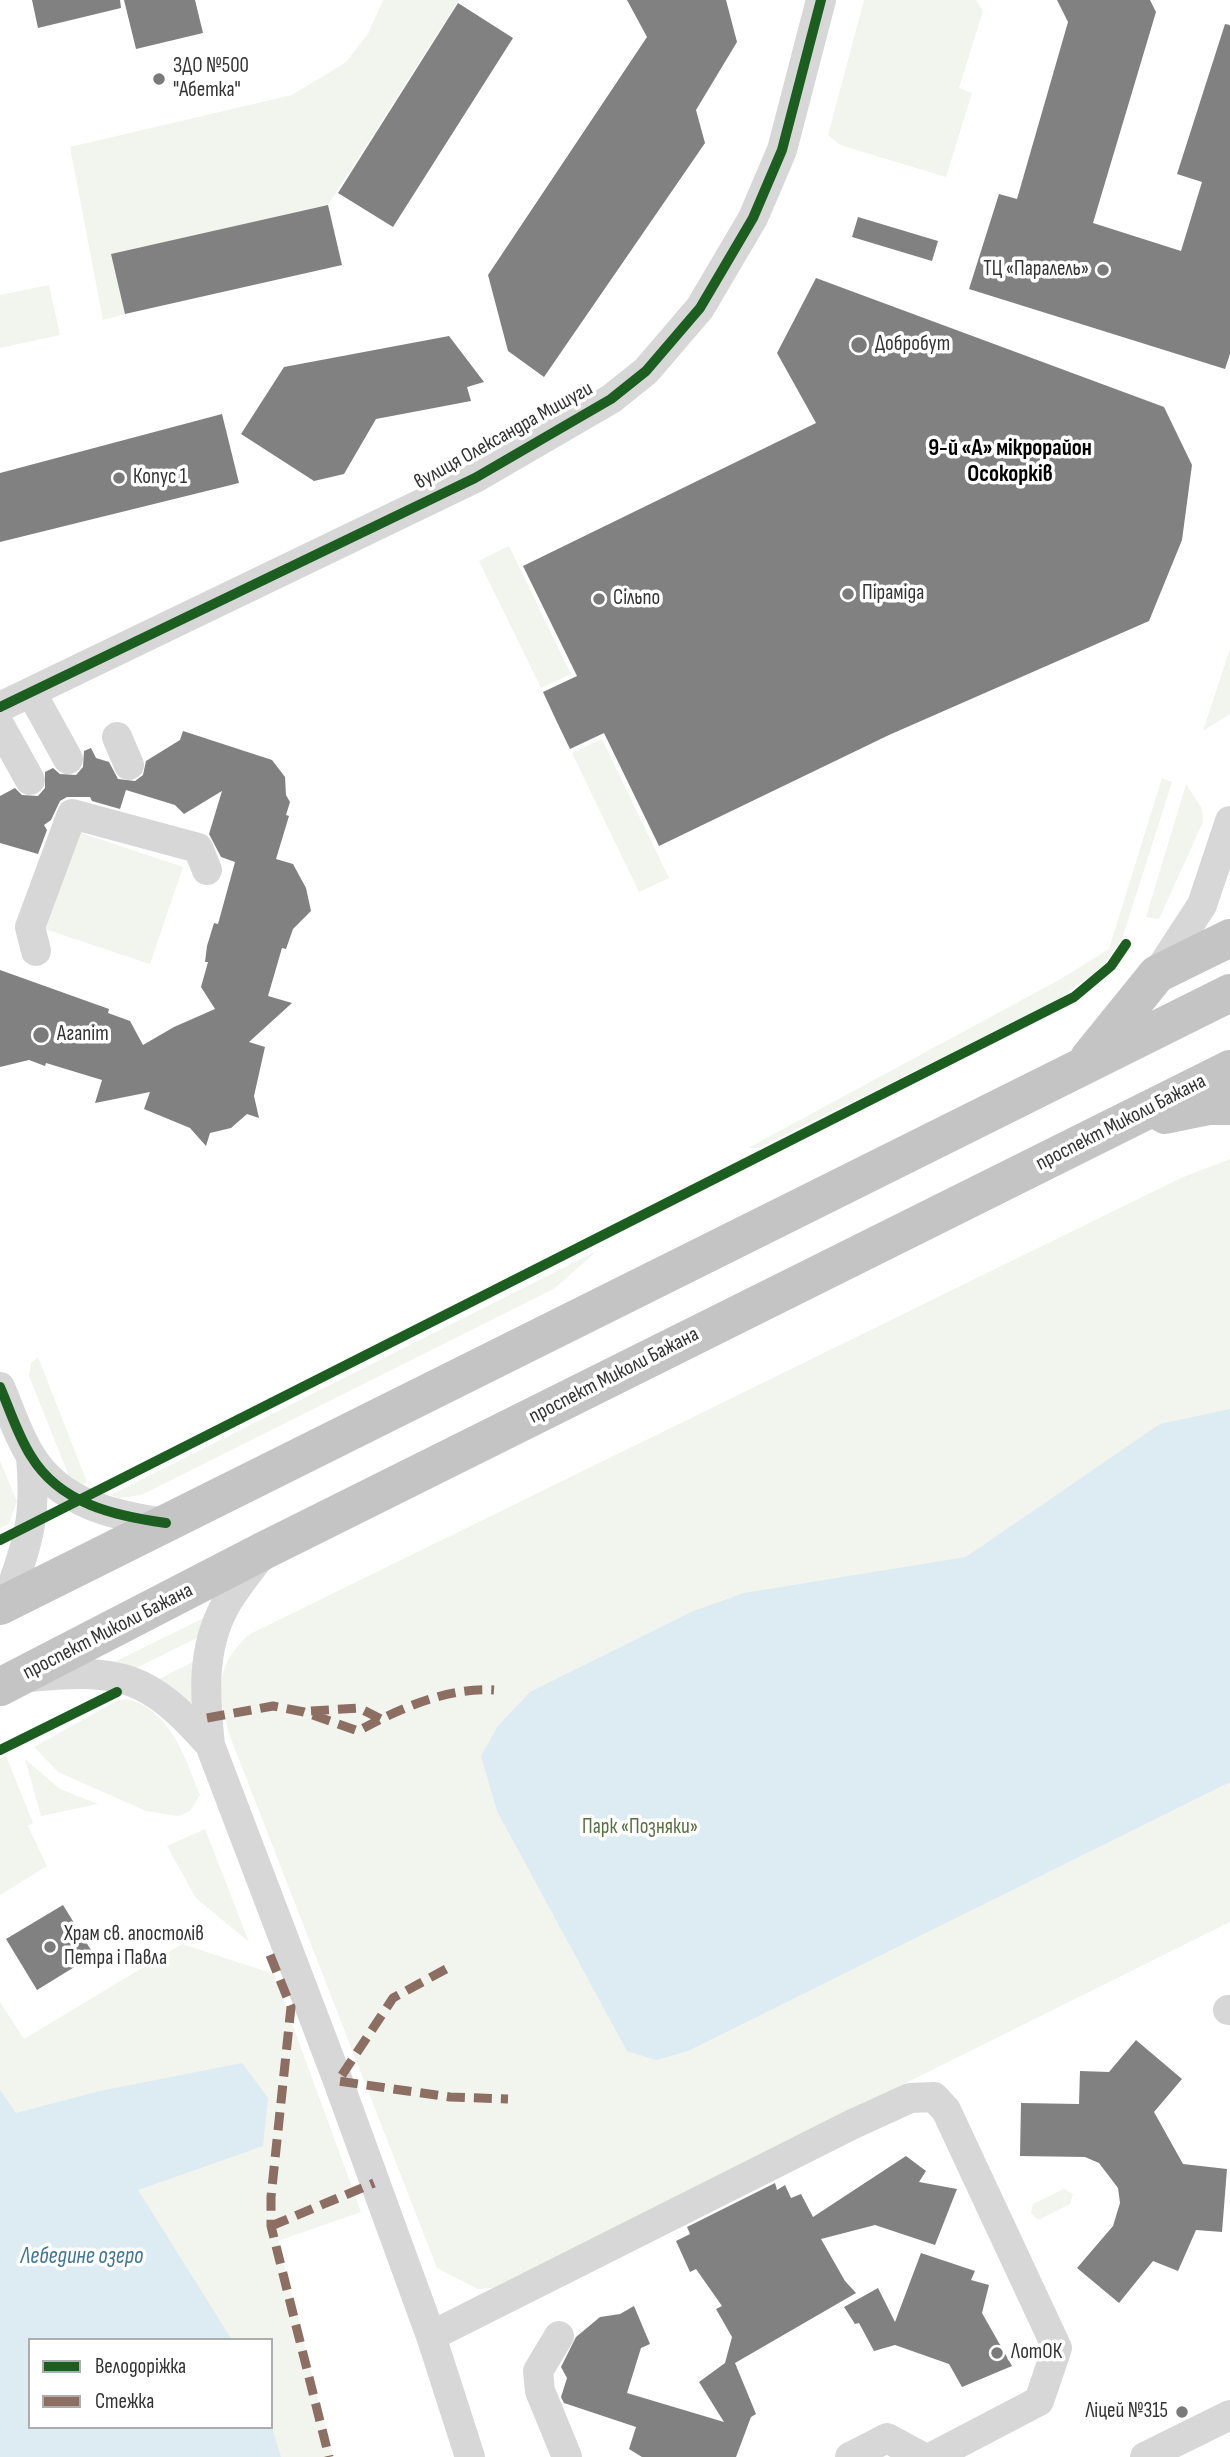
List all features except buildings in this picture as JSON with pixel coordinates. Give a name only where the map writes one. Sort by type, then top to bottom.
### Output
[{"type":"highway","points":[[1081,1068],[1157,974],[1230,938]]},
{"type":"highway","points":[[3,1605],[1230,993]]},
{"type":"highway","name":"проспект Миколи Бажана","points":[[9,1683],[265,1550],[1230,1069]]},
{"type":"highway","points":[[1118,1124],[1209,1106],[1230,1106]]},
{"type":"street","name":"вулиця Олександра Мишуги","points":[[0,707],[475,478],[611,399],[646,371],[700,308],[753,218],[782,150],[821,0]]},
{"type":"street","points":[[31,692],[68,759]]},
{"type":"street","points":[[0,726],[7,758],[30,780]]},
{"type":"street","points":[[117,737],[129,765]]},
{"type":"street","points":[[36,951],[30,927],[72,814],[198,848],[207,870]]},
{"type":"street","points":[[1157,974],[1202,905],[1230,821]]},
{"type":"street","points":[[0,1387],[31,1457],[56,1484],[101,1511],[166,1523]]},
{"type":"street","points":[[3,1605],[32,1524],[34,1506],[31,1457]]},
{"type":"street","points":[[265,1550],[225,1606],[212,1639],[206,1663],[205,1690],[210,1745],[305,1991],[431,2336],[470,2457]]},
{"type":"street","points":[[9,1683],[67,1673],[109,1673],[134,1679],[183,1713],[210,1745]]},
{"type":"street","points":[[431,2336],[853,2124],[910,2098],[934,2097],[946,2110],[1057,2347],[1040,2401],[932,2457]]},
{"type":"street","points":[[559,2336],[538,2371],[540,2391],[567,2457]]},
{"type":"street","points":[[1145,2457],[1230,2415]]},
{"type":"street","points":[[850,2457],[887,2438],[922,2457]]},
{"type":"green space","points":[[383,0],[459,0],[328,205],[112,254],[125,314],[103,320],[70,147],[292,95],[345,63],[368,34]]},
{"type":"green space","points":[[864,0],[976,0],[983,11],[959,88],[972,93],[946,177],[840,145],[828,135]]},
{"type":"green space","points":[[49,285],[60,335],[0,348],[0,295]]},
{"type":"green space","points":[[509,546],[571,674],[541,688],[479,561]]},
{"type":"green space","points":[[1230,649],[1230,714],[1203,731]]},
{"type":"green space","points":[[602,739],[669,878],[639,892],[572,753]]},
{"type":"green space","points":[[1162,778],[1172,782],[1122,939],[1104,965],[1060,999],[759,1148],[748,1148],[1059,980],[1109,949]]},
{"type":"green space","points":[[1186,784],[1202,809],[1203,822],[1159,919],[1146,917]]},
{"type":"green space","points":[[78,832],[183,867],[150,964],[45,929]]},
{"type":"green space","name":"Парк «Позняки»","points":[[1230,1159],[1230,1922],[493,2288],[478,2289],[437,2268],[229,1734],[221,1692],[224,1669],[229,1658],[248,1635],[1181,1178]]},
{"type":"green space","points":[[597,1251],[555,1288],[141,1495],[119,1498],[111,1495]]},
{"type":"green space","points":[[38,1357],[87,1482],[77,1488],[70,1479],[29,1376],[31,1363]]},
{"type":"green space","points":[[0,1461],[17,1501],[9,1524],[0,1528]]},
{"type":"green space","points":[[212,1614],[201,1636],[134,1669],[108,1665]]},
{"type":"green space","points":[[195,1661],[194,1715],[157,1680]]},
{"type":"green space","points":[[127,1699],[155,1713],[182,1751],[200,1795],[190,1811],[178,1816],[146,1811],[58,1772],[34,1747],[118,1700]]},
{"type":"green space","points":[[6,1756],[33,1823],[28,1826],[47,1866],[0,1895],[0,1759]]},
{"type":"green space","points":[[25,1759],[60,1789],[98,1804],[41,1816]]},
{"type":"green space","points":[[205,1829],[249,1942],[196,1898],[167,1846]]},
{"type":"green space","points":[[182,1944],[274,1974],[361,2212],[278,2241],[333,2457],[0,2457],[0,2002],[24,2039]]},
{"type":"green space","points":[[1064,2189],[1073,2194],[1070,2204],[1038,2220],[1031,2213],[1033,2204]]},
{"type":"water","points":[[1230,1409],[1230,1782],[688,2051],[656,2060],[627,2051],[497,1811],[481,1756],[498,1726],[530,1692],[691,1612],[744,1593],[966,1557],[1160,1424]]},
{"type":"water","name":"Лебедине озеро","points":[[242,2063],[268,2098],[263,2146],[138,2190],[231,2338],[28,2338],[28,2429],[273,2429],[281,2457],[0,2457],[0,2090],[16,2113],[100,2091]]},
{"type":"marked path","points":[[207,1718],[273,1706],[304,1712],[358,1731],[424,1701],[459,1692],[494,1690]]},
{"type":"marked path","points":[[311,1711],[359,1708],[381,1719]]},
{"type":"marked path","points":[[270,1955],[291,2007],[271,2197],[271,2226],[329,2457]]},
{"type":"marked path","points":[[446,1969],[393,1998],[338,2081],[450,2097],[508,2099]]},
{"type":"marked path","points":[[271,2226],[374,2183]]},
{"type":"cycle path","points":[[0,707],[475,478],[611,399],[646,371],[700,308],[753,218],[782,150],[821,0]]},
{"type":"cycle path","points":[[0,1540],[1074,997],[1111,966],[1126,944]]},
{"type":"cycle path","points":[[0,1387],[26,1448],[57,1486],[90,1505],[127,1516],[166,1523]]},
{"type":"cycle path","points":[[0,1750],[117,1692]]},
{"type":"place","name":"ЗДО №500 \"Абетка\"","points":[[159,79]]},
{"type":"place","name":"ТЦ «Паралель»","points":[[1103,270]]},
{"type":"place","name":"Добробут","points":[[859,345]]},
{"type":"place","name":"Копус 1","points":[[119,478]]},
{"type":"place","name":"Піраміда","points":[[848,594]]},
{"type":"place","name":"Сільпо","points":[[599,599]]},
{"type":"place","name":"Агапіт","points":[[41,1035]]},
{"type":"place","name":"Храм св. апостолів Петра і Павла","points":[[50,1947]]},
{"type":"place","name":"ЛотОК","points":[[997,2353]]},
{"type":"place","name":"Ліцей №315","points":[[1182,2412]]},
{"type":"district","name":"9-й «А» мікрорайон Осокорків","points":[[1010,462]]}]
